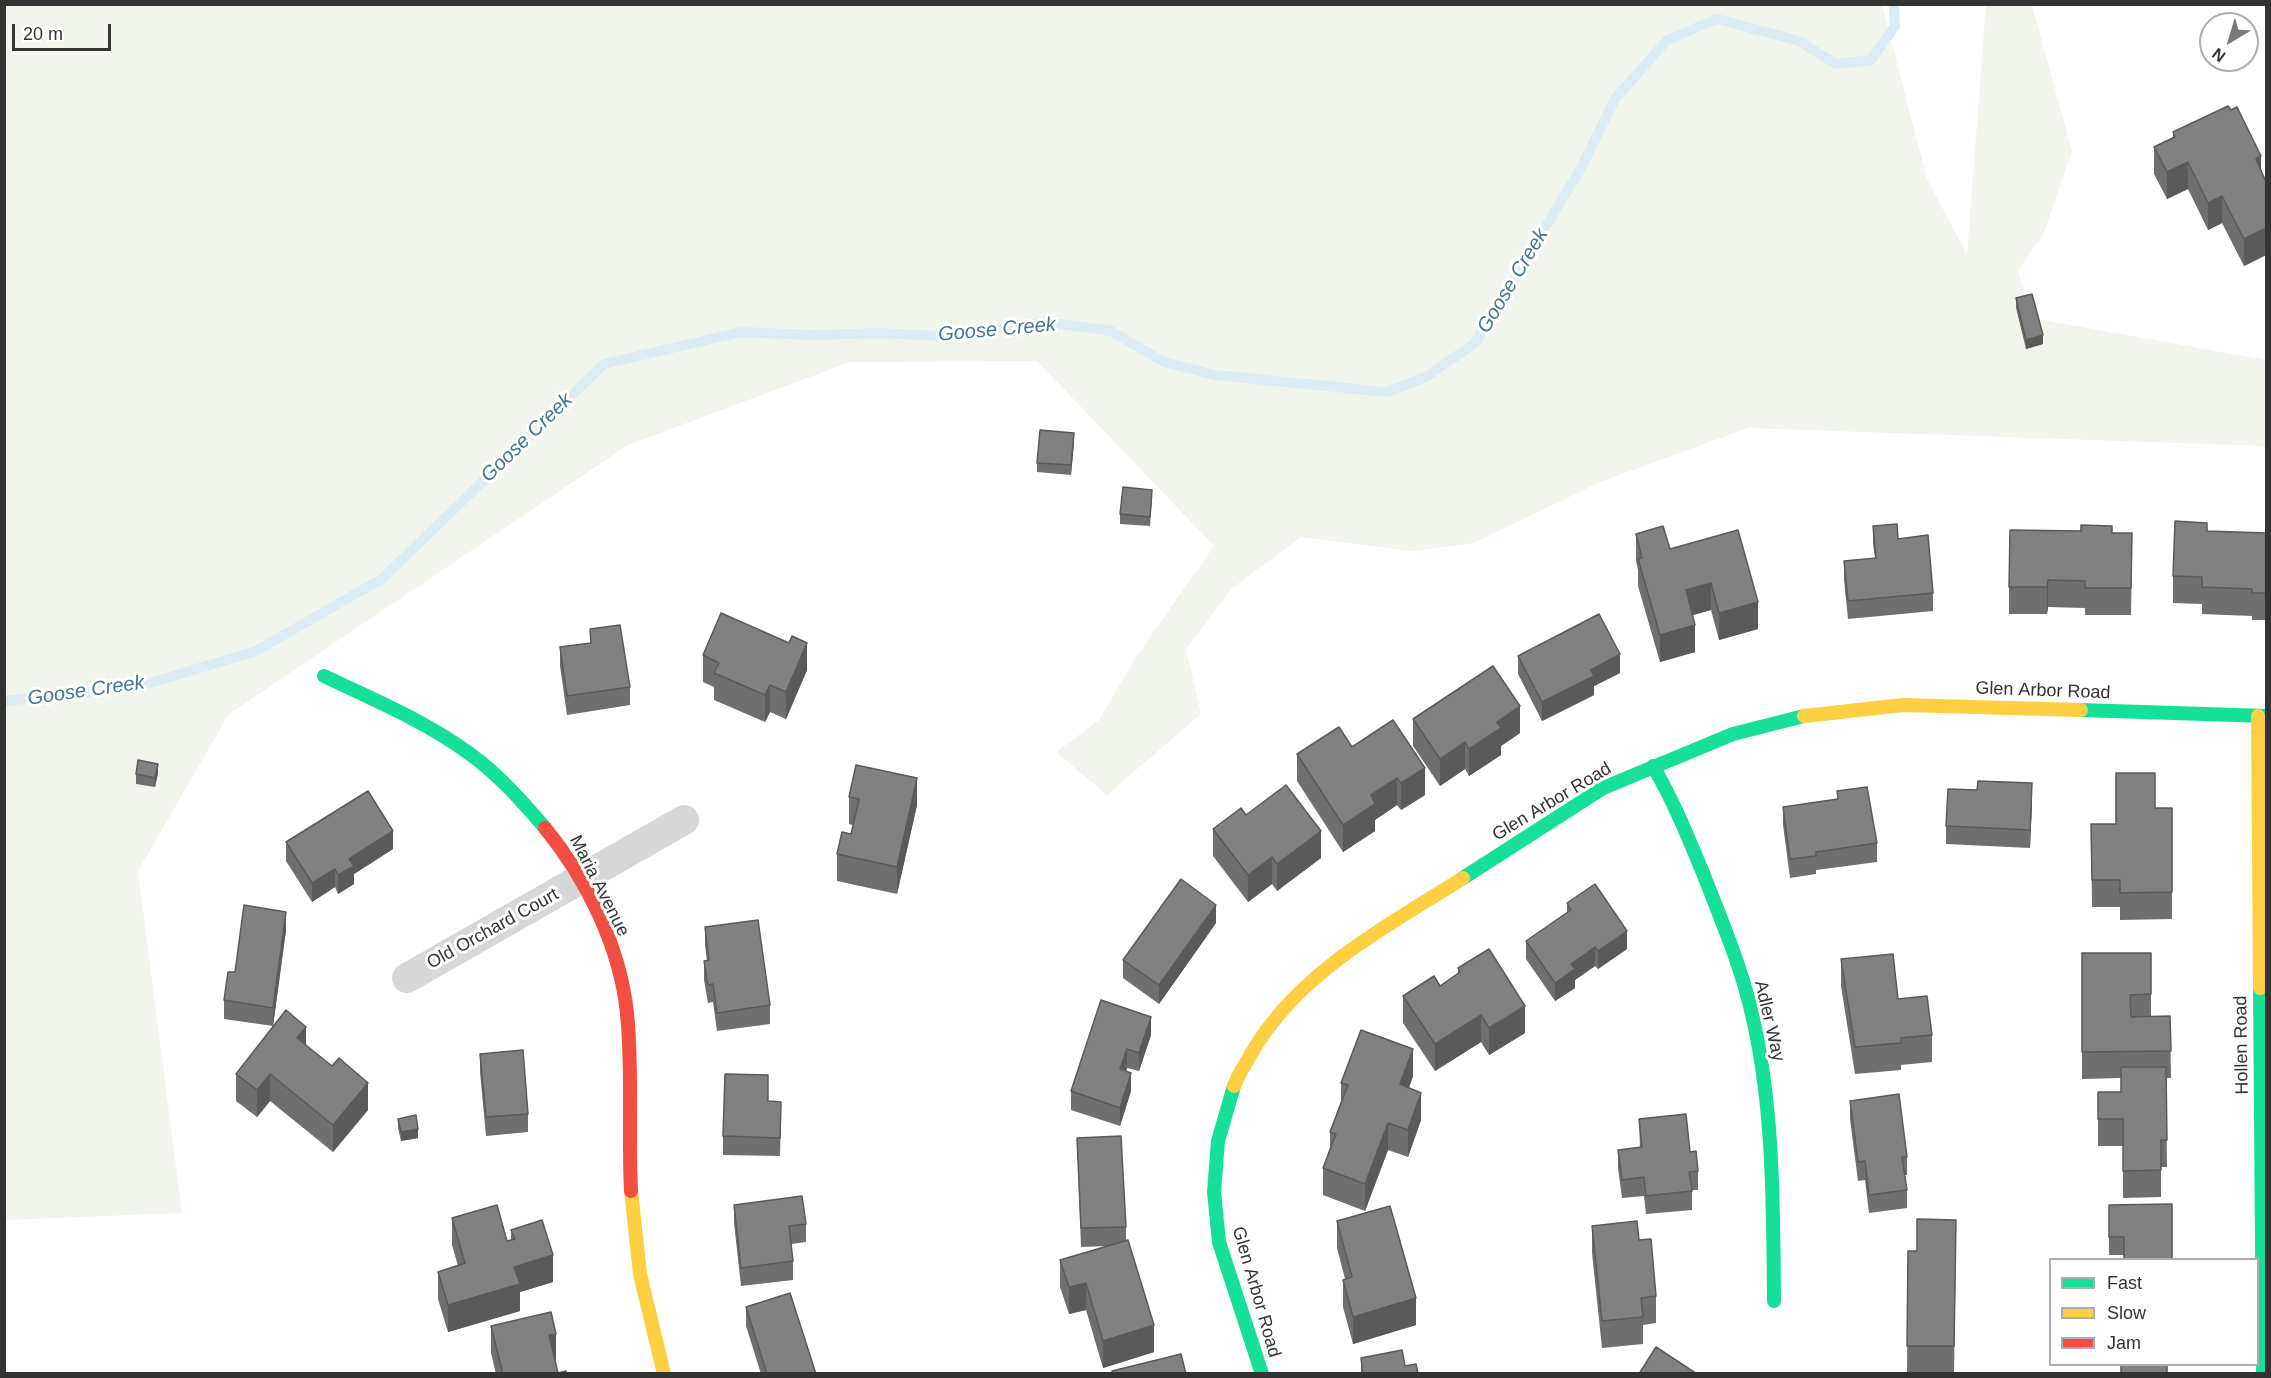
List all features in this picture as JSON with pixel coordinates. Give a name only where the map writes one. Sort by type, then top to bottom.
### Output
[{"type":"street","name":"Maria Avenue","points":[[324,676],[430,729],[471,755],[521,799],[554,836],[604,926],[625,996],[630,1066],[630,1171],[636,1260],[649,1324],[664,1374]]},
{"type":"street","name":"Glen Arbor Road","points":[[1262,1374],[1219,1242],[1215,1192],[1218,1142],[1235,1083],[1264,1030],[1306,983],[1349,951],[1603,788],[1733,734],[1805,716],[1903,705],[2262,716]]},
{"type":"street","name":"Hollen Road","points":[[2262,716],[2263,1374]]},
{"type":"street","name":"Adler Way","points":[[1653,766],[1691,846],[1730,939],[1755,1027],[1768,1110],[1773,1190],[1774,1301]]},
{"type":"street","name":"Old Orchard Court","points":[[407,978],[684,820]]},
{"type":"shaded area","points":[[4,5],[1882,5],[1927,179],[1967,254],[1986,5],[2032,5],[2072,151],[2043,235],[2018,270],[2031,318],[2266,360],[2266,446],[1748,428],[1600,482],[1474,543],[1412,551],[1301,537],[1232,588],[1186,649],[1201,714],[1107,795],[1056,752],[1099,720],[1136,657],[1214,546],[1037,361],[850,362],[628,445],[229,714],[138,871],[182,1213],[5,1220]]},
{"type":"building","points":[[2228,106],[2231,110],[2237,107],[2261,156],[2256,159],[2266,182],[2266,228],[2244,239],[2222,196],[2208,203],[2188,162],[2167,172],[2154,147],[2175,137],[2173,132]]},
{"type":"building","points":[[2032,294],[2043,335],[2026,340],[2016,298]]},
{"type":"building","points":[[1040,430],[1074,433],[1071,465],[1037,463]]},
{"type":"building","points":[[1123,487],[1152,490],[1150,517],[1120,514]]},
{"type":"building","points":[[2175,521],[2207,523],[2207,531],[2266,533],[2266,593],[2252,593],[2252,589],[2202,587],[2202,577],[2173,576]]},
{"type":"building","points":[[1897,524],[1898,539],[1928,535],[1933,593],[1848,601],[1844,561],[1876,558],[1873,526]]},
{"type":"building","points":[[2081,525],[2112,526],[2112,533],[2132,533],[2131,588],[2085,588],[2085,581],[2048,580],[2047,587],[2009,587],[2010,530],[2081,531]]},
{"type":"building","points":[[1663,526],[1670,549],[1738,530],[1758,602],[1719,613],[1711,583],[1686,590],[1695,625],[1660,635],[1638,559],[1642,558],[1636,534]]},
{"type":"building","points":[[721,613],[789,643],[792,636],[807,643],[786,692],[770,685],[765,695],[714,673],[719,663],[703,655]]},
{"type":"building","points":[[1599,614],[1620,654],[1591,670],[1594,676],[1542,702],[1518,656]]},
{"type":"building","points":[[620,625],[630,687],[567,696],[560,647],[591,643],[590,629]]},
{"type":"building","points":[[1493,666],[1520,706],[1497,722],[1501,728],[1469,749],[1465,742],[1440,759],[1413,719]]},
{"type":"building","points":[[1393,720],[1425,768],[1401,783],[1397,778],[1371,795],[1375,804],[1343,825],[1297,754],[1339,727],[1352,747]]},
{"type":"building","points":[[138,760],[158,764],[155,778],[136,774]]},
{"type":"building","points":[[856,765],[917,778],[897,867],[837,854],[842,832],[851,834],[858,804],[859,799],[849,797]]},
{"type":"building","points":[[2116,773],[2155,773],[2155,808],[2172,808],[2172,892],[2120,893],[2120,880],[2092,880],[2091,824],[2116,824]]},
{"type":"building","points":[[1978,781],[2032,783],[2030,830],[1946,826],[1948,789],[1977,790]]},
{"type":"building","points":[[1286,785],[1321,831],[1277,864],[1272,857],[1248,875],[1213,829],[1241,808],[1246,815]]},
{"type":"building","points":[[1867,787],[1877,843],[1816,852],[1816,856],[1790,859],[1783,807],[1838,799],[1837,791]]},
{"type":"building","points":[[368,791],[393,831],[349,859],[354,866],[338,875],[335,869],[312,883],[286,842]]},
{"type":"building","points":[[1181,879],[1216,905],[1159,985],[1123,960]]},
{"type":"building","points":[[1595,884],[1627,931],[1598,951],[1595,947],[1571,964],[1575,969],[1555,983],[1526,941],[1571,910],[1567,903]]},
{"type":"building","points":[[244,905],[286,912],[273,1008],[224,1000],[228,972],[235,972]]},
{"type":"building","points":[[758,920],[770,1005],[717,1013],[713,984],[708,985],[704,961],[709,960],[705,927]]},
{"type":"building","points":[[1489,949],[1525,1006],[1489,1028],[1481,1015],[1435,1044],[1403,996],[1434,976],[1440,986],[1460,972],[1458,968]]},
{"type":"building","points":[[2082,953],[2151,953],[2151,994],[2130,995],[2131,1017],[2170,1016],[2171,1051],[2082,1052]]},
{"type":"building","points":[[1893,954],[1898,999],[1927,996],[1932,1035],[1901,1038],[1901,1043],[1855,1047],[1841,959]]},
{"type":"building","points":[[1101,1000],[1151,1017],[1139,1053],[1127,1049],[1120,1069],[1131,1073],[1120,1108],[1071,1091]]},
{"type":"building","points":[[286,1010],[306,1027],[297,1038],[332,1066],[339,1058],[368,1083],[333,1125],[270,1074],[257,1090],[236,1074]]},
{"type":"building","points":[[1361,1030],[1413,1049],[1400,1084],[1421,1093],[1408,1130],[1388,1123],[1365,1184],[1323,1168],[1336,1134],[1330,1132],[1348,1085],[1341,1083]]},
{"type":"building","points":[[523,1050],[528,1114],[486,1117],[480,1054]]},
{"type":"building","points":[[2121,1067],[2166,1067],[2167,1140],[2161,1140],[2161,1170],[2123,1171],[2123,1119],[2098,1119],[2098,1092],[2121,1092]]},
{"type":"building","points":[[725,1074],[768,1075],[768,1101],[781,1102],[780,1138],[723,1136]]},
{"type":"building","points":[[1899,1094],[1907,1157],[1902,1157],[1907,1190],[1869,1195],[1865,1161],[1858,1162],[1850,1101]]},
{"type":"building","points":[[1686,1114],[1690,1152],[1696,1151],[1698,1171],[1689,1172],[1692,1191],[1646,1196],[1644,1177],[1622,1180],[1618,1150],[1642,1147],[1639,1119]]},
{"type":"building","points":[[416,1115],[418,1129],[401,1132],[398,1119]]},
{"type":"building","points":[[1121,1136],[1126,1227],[1081,1228],[1077,1138]]},
{"type":"building","points":[[802,1196],[806,1224],[789,1226],[793,1261],[741,1268],[734,1205]]},
{"type":"building","points":[[2172,1204],[2172,1258],[2124,1258],[2124,1237],[2109,1237],[2109,1205]]},
{"type":"building","points":[[497,1205],[507,1241],[515,1239],[511,1230],[542,1220],[553,1255],[514,1267],[520,1284],[448,1305],[438,1272],[465,1263],[452,1218]]},
{"type":"building","points":[[1390,1206],[1416,1298],[1353,1317],[1343,1280],[1352,1277],[1337,1221]]},
{"type":"building","points":[[1917,1219],[1956,1220],[1954,1346],[1907,1346],[1908,1251],[1917,1251]]},
{"type":"building","points":[[1637,1221],[1639,1240],[1651,1239],[1656,1296],[1641,1298],[1643,1317],[1602,1321],[1592,1226]]},
{"type":"building","points":[[1128,1240],[1154,1325],[1103,1341],[1086,1283],[1069,1287],[1060,1260]]},
{"type":"building","points":[[790,1293],[816,1374],[767,1374],[746,1307]]},
{"type":"building","points":[[551,1312],[556,1334],[549,1335],[558,1373],[566,1371],[566,1374],[503,1374],[491,1326]]},
{"type":"building","points":[[1656,1347],[1697,1374],[1639,1374]]},
{"type":"building","points":[[1402,1350],[1405,1366],[1416,1364],[1418,1374],[1363,1374],[1361,1358]]},
{"type":"building","points":[[1181,1354],[1186,1374],[1113,1374],[1112,1371]]},
{"type":"building","points":[[2121,1366],[2167,1366],[2167,1374],[2121,1374]]},
{"type":"waterway","name":"Goose Creek","points":[[4,701],[133,688],[256,651],[383,578],[604,364],[741,332],[939,336],[1046,322],[1111,331],[1164,362],[1215,375],[1387,392],[1426,377],[1475,343],[1580,170],[1615,99],[1667,40],[1717,19],[1799,41],[1836,64],[1871,60],[1895,26],[1894,4]]},
{"type":"traffic: fast","points":[[324,676],[399,712],[453,742],[500,779],[545,828]]},
{"type":"traffic: fast","points":[[2081,710],[2266,716]]},
{"type":"traffic: fast","points":[[1463,878],[1603,788],[1733,734],[1804,716]]},
{"type":"traffic: fast","points":[[1653,766],[1674,805],[1703,873],[1735,956],[1750,1006],[1758,1042],[1768,1116],[1774,1301]]},
{"type":"traffic: fast","points":[[2260,988],[2263,1374]]},
{"type":"traffic: fast","points":[[1234,1086],[1218,1141],[1214,1192],[1219,1242],[1262,1374]]},
{"type":"traffic: slow","points":[[1804,716],[1903,705],[2081,710]]},
{"type":"traffic: slow","points":[[2258,716],[2260,988]]},
{"type":"traffic: slow","points":[[1234,1086],[1270,1025],[1318,975],[1374,934],[1463,878]]},
{"type":"traffic: slow","points":[[631,1191],[640,1274],[664,1374]]},
{"type":"traffic: jam","points":[[545,828],[575,869],[588,892],[609,939],[623,988],[630,1057],[631,1191]]}]
